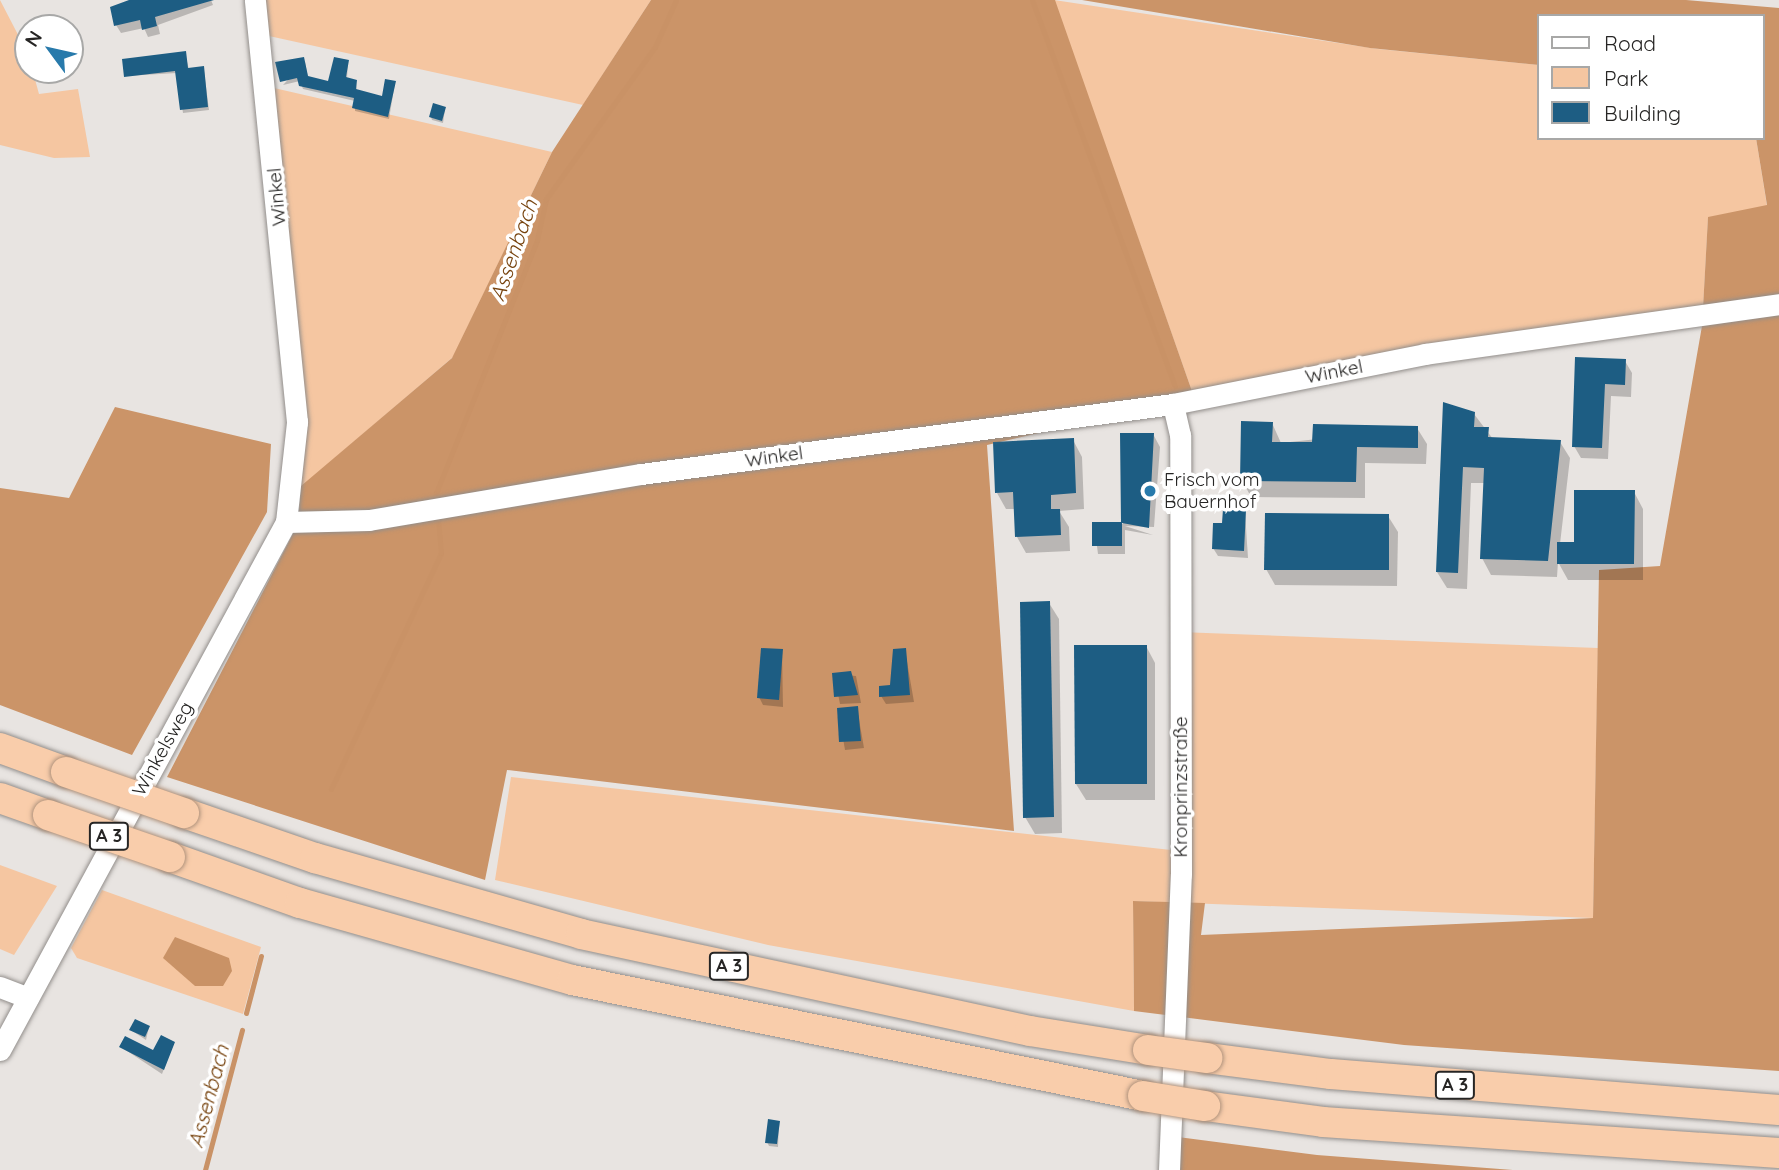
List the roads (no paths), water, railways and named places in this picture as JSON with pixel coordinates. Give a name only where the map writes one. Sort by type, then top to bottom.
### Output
[{"type":"highway","name":"A 3","points":[[0,748],[315,858],[581,934],[1030,1031],[1207,1058],[1703,1107],[1779,1110]]},
{"type":"highway","name":"A 3","points":[[0,798],[300,903],[572,980],[1143,1096],[1323,1122],[1779,1153]]},
{"type":"highway","points":[[1703,1107],[1779,1097]]},
{"type":"highway","points":[[1690,1147],[1728,1170]]},
{"type":"street","name":"Winkel","points":[[256,0],[297,422],[286,522],[369,520],[641,474],[1173,404],[1425,354],[1779,304]]},
{"type":"street","name":"Kronprinzstraße","points":[[1169,1170],[1181,874],[1180,435],[1173,404]]},
{"type":"street","name":"Winkelsweg","points":[[0,1050],[286,522]]},
{"type":"street","points":[[0,988],[28,998]]},
{"type":"waterway","name":"Assenbach","points":[[436,493],[537,240],[546,199],[655,47],[676,0]]},
{"type":"waterway","points":[[1032,0],[1175,386]]},
{"type":"waterway","name":"Assenbach","points":[[331,789],[441,553],[438,518]]},
{"type":"waterway","name":"Assenbach","points":[[246,1013],[261,956]]},
{"type":"waterway","name":"Assenbach","points":[[205,1170],[242,1030]]},
{"type":"place","name":"Frisch vom Bauernhof","points":[[1150,491]]}]
